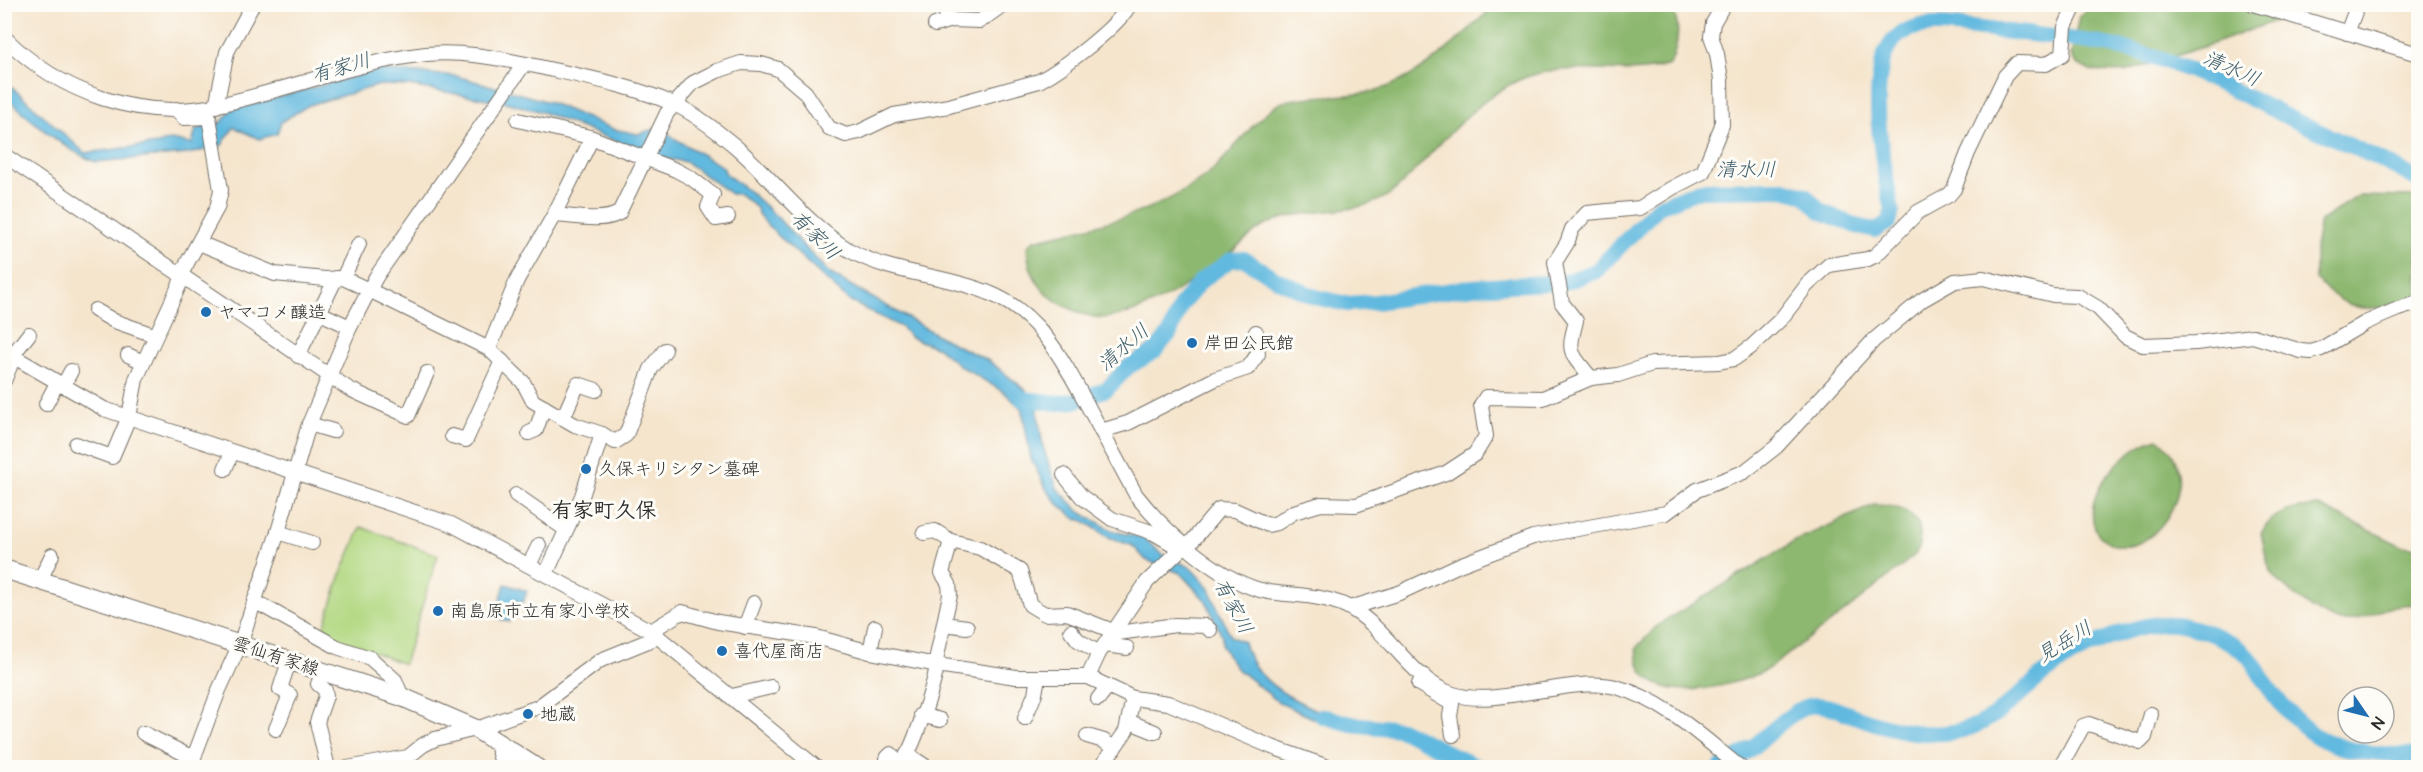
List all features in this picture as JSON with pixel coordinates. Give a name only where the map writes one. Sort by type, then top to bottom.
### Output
[{"type":"main road","name":"雲仙有家線","points":[[4,569],[402,697],[476,729],[537,768]]},
{"type":"street","points":[[216,106],[227,52],[253,4]]},
{"type":"street","points":[[947,4],[941,23],[980,21],[1004,4]]},
{"type":"street","points":[[554,215],[597,218],[613,217],[619,213],[662,123],[693,83],[717,70],[741,63],[761,64],[778,69],[805,92],[822,122],[836,133],[846,135],[860,132],[881,119],[894,115],[949,106],[1039,81],[1052,74],[1110,27],[1130,4]]},
{"type":"street","points":[[1591,378],[1572,354],[1569,345],[1576,321],[1562,303],[1555,267],[1572,229],[1587,213],[1640,208],[1703,172],[1722,125],[1721,80],[1717,54],[1711,36],[1713,22],[1724,4]]},
{"type":"street","points":[[1088,677],[1102,649],[1156,570],[1182,549],[1216,512],[1223,508],[1234,510],[1268,525],[1294,512],[1321,504],[1356,505],[1446,473],[1475,454],[1486,436],[1481,405],[1486,397],[1543,398],[1591,378],[1618,375],[1652,364],[1719,362],[1734,358],[1751,347],[1780,319],[1807,285],[1829,265],[1876,255],[1918,212],[1949,195],[2012,68],[2017,63],[2046,64],[2063,54],[2065,33],[2076,4]]},
{"type":"street","points":[[2253,4],[2418,54]]},
{"type":"street","points":[[2347,33],[2358,4]]},
{"type":"street","points":[[4,37],[24,57],[60,81],[93,96],[138,108],[176,110],[216,106],[367,64],[428,54],[466,54],[520,69],[629,90],[675,105],[715,130],[737,148],[845,247],[883,266],[971,286],[1010,304],[1042,331],[1073,379],[1136,495],[1182,549]]},
{"type":"street","points":[[143,733],[194,764],[240,644],[278,532],[309,424],[327,376],[369,290],[520,69]]},
{"type":"street","points":[[76,444],[109,458],[129,417],[136,380],[154,335],[181,276],[217,208],[221,190],[209,117],[184,118],[176,110]]},
{"type":"street","points":[[518,120],[592,138],[676,170],[713,195],[708,207],[718,222]]},
{"type":"street","points":[[489,348],[517,280],[554,215],[592,138]]},
{"type":"street","points":[[4,155],[327,376],[408,416],[427,373]]},
{"type":"street","points":[[199,243],[275,274],[339,278],[369,290],[489,348],[523,382],[533,401],[615,442],[626,435],[651,369],[665,350]]},
{"type":"street","points":[[298,356],[359,244]]},
{"type":"street","points":[[1350,608],[1399,593],[1459,565],[1533,537],[1666,513],[1697,490],[1744,472],[1776,447],[1874,340],[1922,300],[1955,281],[1983,278],[2053,295],[2078,296],[2098,308],[2125,336],[2144,345],[2196,343],[2253,336],[2311,352],[2321,349],[2365,323],[2418,303]]},
{"type":"street","points":[[95,310],[114,321],[154,335]]},
{"type":"street","points":[[320,314],[350,327]]},
{"type":"street","points":[[1101,431],[1128,423],[1215,379],[1248,368],[1258,354],[1256,332]]},
{"type":"street","points":[[4,381],[10,356],[29,334]]},
{"type":"street","points":[[128,355],[143,362]]},
{"type":"street","points":[[10,356],[104,409],[451,524],[655,634],[817,768]]},
{"type":"street","points":[[452,436],[466,441],[502,361]]},
{"type":"street","points":[[46,404],[71,371]]},
{"type":"street","points":[[563,418],[578,384],[596,390]]},
{"type":"street","points":[[529,433],[536,430],[544,407]]},
{"type":"street","points":[[309,424],[333,431]]},
{"type":"street","points":[[546,574],[582,496],[602,434]]},
{"type":"street","points":[[103,438],[117,444]]},
{"type":"street","points":[[225,469],[232,453]]},
{"type":"street","points":[[1064,475],[1082,497],[1112,519],[1154,532],[1230,579],[1249,587],[1330,601],[1350,608],[1369,622],[1423,675],[1451,693],[1482,698],[1577,685],[1614,686],[1663,708],[1741,768]]},
{"type":"street","points":[[516,495],[566,529]]},
{"type":"street","points":[[924,533],[935,531],[951,541],[980,548],[1020,571],[1030,604],[1046,614],[1066,613],[1114,632],[1179,625],[1206,626],[1210,630]]},
{"type":"street","points":[[278,532],[312,543]]},
{"type":"street","points":[[902,763],[932,688],[950,588],[942,573],[951,541]]},
{"type":"street","points":[[529,565],[539,544]]},
{"type":"street","points":[[40,580],[52,555]]},
{"type":"street","points":[[254,601],[337,646],[370,658],[395,680],[402,697]]},
{"type":"street","points":[[745,627],[754,603]]},
{"type":"street","points":[[347,768],[409,762],[423,745],[435,739],[476,729],[538,707],[601,660],[655,634],[682,612],[745,627],[816,637],[870,652],[936,665],[1016,677],[1088,677],[1133,698],[1168,703],[1272,747],[1331,768]]},
{"type":"street","points":[[944,624],[967,627]]},
{"type":"street","points":[[870,652],[875,627]]},
{"type":"street","points":[[1071,631],[1078,640],[1102,649],[1127,648]]},
{"type":"street","points":[[276,729],[290,695],[280,689],[289,660]]},
{"type":"street","points":[[323,672],[318,684],[325,690],[326,696],[317,722],[328,768]]},
{"type":"street","points":[[1423,675],[1419,684],[1452,704],[1450,716],[1453,735]]},
{"type":"street","points":[[1044,677],[1058,684],[1068,684]]},
{"type":"street","points":[[1025,718],[1044,677]]},
{"type":"street","points":[[1098,699],[1108,686]]},
{"type":"street","points":[[732,696],[771,687]]},
{"type":"street","points":[[1100,768],[1115,755],[1130,722],[1133,698]]},
{"type":"street","points":[[2060,768],[2083,726],[2089,724],[2140,741],[2145,737],[2151,714]]},
{"type":"street","points":[[921,715],[940,720]]},
{"type":"street","points":[[1130,722],[1155,732]]},
{"type":"street","points":[[1087,736],[1104,741],[1115,755]]},
{"type":"street","points":[[498,742],[504,768]]},
{"type":"street","points":[[887,758],[891,754],[902,763],[928,768]]},
{"type":"green space","points":[[1495,5],[1668,5],[1676,18],[1678,34],[1670,65],[1633,71],[1556,70],[1519,80],[1491,96],[1467,116],[1390,194],[1376,202],[1361,206],[1279,219],[1256,231],[1175,292],[1143,308],[1110,317],[1085,315],[1068,308],[1048,295],[1033,274],[1027,247],[1034,240],[1127,216],[1170,198],[1211,172],[1255,123],[1283,102],[1374,91],[1409,77],[1440,55]]},
{"type":"green space","points":[[2091,5],[2318,5],[2218,42],[2125,72],[2090,71],[2077,64],[2071,55],[2079,17]]},
{"type":"green space","points":[[2358,196],[2418,197],[2418,299],[2363,308],[2341,300],[2315,280],[2315,247],[2320,221]]},
{"type":"green space","points":[[2158,438],[2173,454],[2176,461],[2178,490],[2171,511],[2156,531],[2147,538],[2137,544],[2115,545],[2098,534],[2093,518],[2094,503],[2099,489],[2119,462],[2145,443]]},
{"type":"green space","points":[[1874,505],[1896,508],[1912,516],[1920,532],[1916,554],[1778,662],[1752,676],[1704,689],[1672,689],[1658,684],[1644,674],[1639,664],[1636,648],[1658,625],[1797,540]]},
{"type":"green space","points":[[2319,506],[2402,546],[2418,548],[2418,605],[2399,605],[2357,619],[2339,621],[2304,603],[2275,577],[2268,565],[2261,533],[2266,525],[2278,515],[2293,509]]},
{"type":"green space","points":[[361,527],[438,555],[404,664],[339,639],[323,630],[342,571]]},
{"type":"water","points":[[378,70],[456,76],[549,102],[613,129],[638,134],[657,128],[723,167],[726,174],[777,217],[829,273],[946,340],[989,361],[1027,391],[1037,407],[1043,447],[1057,488],[1080,512],[1113,531],[1144,538],[1162,554],[1190,567],[1208,587],[1231,637],[1244,642],[1250,659],[1260,673],[1288,696],[1354,726],[1315,719],[1280,703],[1235,667],[1222,646],[1222,636],[1206,601],[1180,573],[1146,560],[1133,546],[1108,537],[1084,521],[1075,518],[1058,504],[1047,490],[1031,459],[1022,409],[1004,392],[960,366],[938,348],[910,337],[901,327],[849,301],[771,229],[758,214],[757,208],[739,194],[731,194],[686,162],[655,157],[542,112],[505,102],[409,86],[380,85],[309,105],[281,122],[277,134],[259,139],[234,127],[221,146],[188,154],[96,162],[59,142],[5,96],[5,81],[85,153],[158,144],[171,140],[192,144],[196,129],[221,123],[231,110]]},
{"type":"water","points":[[505,584],[527,591],[523,603],[516,601],[509,622],[495,617]]},
{"type":"waterway","name":"清水川","points":[[1022,399],[1058,403],[1075,401],[1107,389],[1128,367],[1155,351],[1170,333],[1181,305],[1202,280],[1231,260],[1244,259],[1278,280],[1315,297],[1347,304],[1376,302],[1473,287],[1565,282],[1596,271],[1659,206],[1700,190],[1784,189],[1805,195],[1820,211],[1856,226],[1876,230],[1889,222],[1892,211],[1884,171],[1878,119],[1881,70],[1887,50],[1898,36],[1907,30],[1927,25],[2069,39],[2144,54],[2211,80],[2373,156],[2418,180]]},
{"type":"waterway","name":"見岳川","points":[[1720,768],[1742,755],[1802,708],[1815,705],[1827,706],[1899,730],[1943,733],[1972,727],[1992,717],[2044,674],[2074,654],[2112,636],[2151,625],[2169,624],[2210,633],[2241,650],[2252,661],[2264,681],[2290,713],[2304,728],[2321,739],[2356,751],[2418,756]]},
{"type":"waterway","name":"有家川","points":[[1322,716],[1351,724],[1400,729],[1479,768]]},
{"type":"place","name":"ヤマコメ醸造","points":[[206,312]]},
{"type":"place","name":"岸田公民館","points":[[1192,343]]},
{"type":"place","name":"久保キリシタン墓碑","points":[[586,469]]},
{"type":"place","name":"南島原市立有家小学校","points":[[438,611]]},
{"type":"place","name":"喜代屋商店","points":[[722,651]]},
{"type":"place","name":"地蔵","points":[[528,714]]},
{"type":"district","name":"有家町久保","points":[[604,510]]}]
